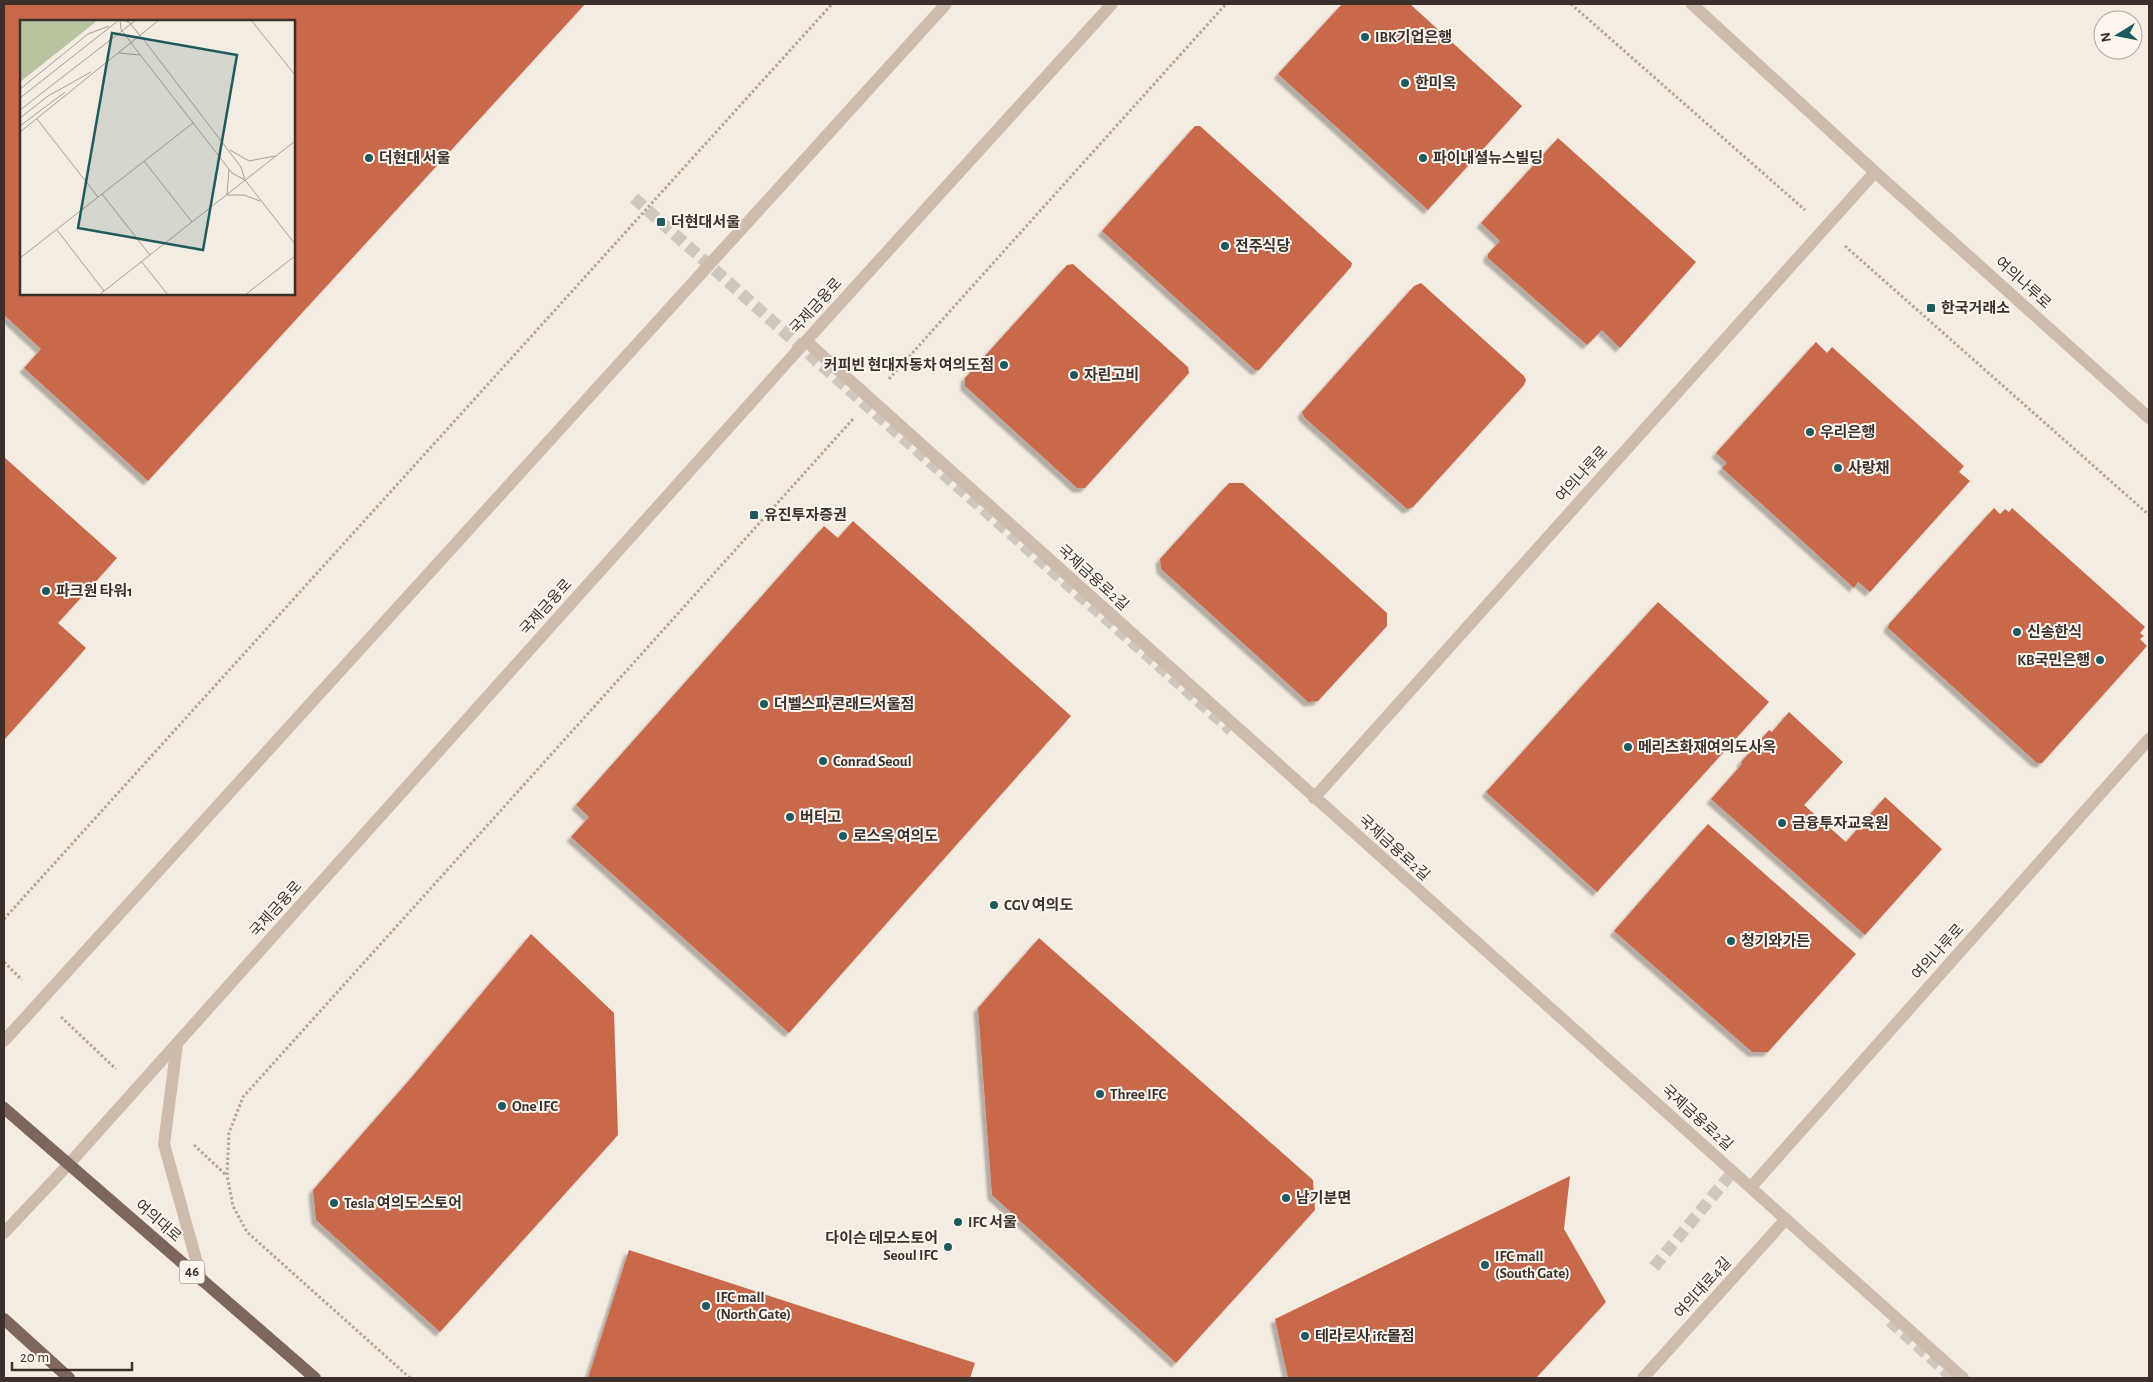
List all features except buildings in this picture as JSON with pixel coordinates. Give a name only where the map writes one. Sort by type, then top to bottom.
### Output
[{"type":"main road","name":"여의대로","points":[[4,1108],[315,1378]]},
{"type":"main road","points":[[4,1319],[69,1378]]},
{"type":"street","points":[[4,1041],[946,4]]},
{"type":"street","name":"국제금융로","points":[[4,1233],[68,1165],[806,341],[1112,4]]},
{"type":"street","name":"여의나루로","points":[[1692,4],[1875,172],[2149,418]]},
{"type":"street","name":"여의나루로","points":[[1314,798],[1875,172]]},
{"type":"street","name":"국제금융로2길","points":[[806,341],[1963,1378]]},
{"type":"street","name":"여의나루로","points":[[1751,1187],[2149,739]]},
{"type":"street","points":[[177,1044],[164,1144],[202,1281]]},
{"type":"street","name":"여의대로4길","points":[[1643,1378],[1786,1219]]},
{"type":"path","points":[[4,919],[832,4]]},
{"type":"path","points":[[410,1378],[247,1232],[233,1206],[227,1175],[230,1133],[243,1097],[1226,4]]},
{"type":"path","points":[[1571,4],[2149,515]]},
{"type":"tunnel","points":[[634,198],[1231,730]]},
{"type":"tunnel","points":[[1654,1267],[1730,1175]]},
{"type":"tunnel","points":[[1890,1321],[1953,1378]]},
{"type":"place","name":"IBK기업은행","points":[[1365,37]]},
{"type":"place","name":"한미옥","points":[[1405,83]]},
{"type":"place","name":"더현대 서울","points":[[369,158]]},
{"type":"place","name":"파이내셜뉴스빌딩","points":[[1423,158]]},
{"type":"place","name":"더현대서울","points":[[661,222]]},
{"type":"place","name":"전주식당","points":[[1225,246]]},
{"type":"place","name":"한국거래소","points":[[1931,308]]},
{"type":"place","name":"커피빈 현대자동차 여의도점","points":[[1004,365]]},
{"type":"place","name":"자린고비","points":[[1074,375]]},
{"type":"place","name":"우리은행","points":[[1810,432]]},
{"type":"place","name":"사랑채","points":[[1838,468]]},
{"type":"place","name":"유진투자증권","points":[[754,515]]},
{"type":"place","name":"파크원 타워1","points":[[46,591]]},
{"type":"place","name":"신송한식","points":[[2017,632]]},
{"type":"place","name":"KB국민은행","points":[[2100,660]]},
{"type":"place","name":"더벨스파 콘래드서울점","points":[[764,704]]},
{"type":"place","name":"메리츠화재여의도사옥","points":[[1628,747]]},
{"type":"place","name":"Conrad Seoul","points":[[823,761]]},
{"type":"place","name":"버티고","points":[[790,817]]},
{"type":"place","name":"금융투자교육원","points":[[1782,823]]},
{"type":"place","name":"로스옥 여의도","points":[[843,836]]},
{"type":"place","name":"CGV 여의도","points":[[994,905]]},
{"type":"place","name":"청기와가든","points":[[1731,941]]},
{"type":"place","name":"Three IFC","points":[[1100,1094]]},
{"type":"place","name":"One IFC","points":[[502,1106]]},
{"type":"place","name":"남기분면","points":[[1286,1198]]},
{"type":"place","name":"Tesla 여의도 스토어","points":[[334,1203]]},
{"type":"place","name":"IFC 서울","points":[[958,1222]]},
{"type":"place","name":"다이슨 데모스토어 Seoul IFC","points":[[948,1247]]},
{"type":"place","name":"IFC mall (South Gate)","points":[[1485,1265]]},
{"type":"place","name":"IFC mall (North Gate)","points":[[706,1306]]},
{"type":"place","name":"테라로사 ifc몰점","points":[[1305,1336]]}]
